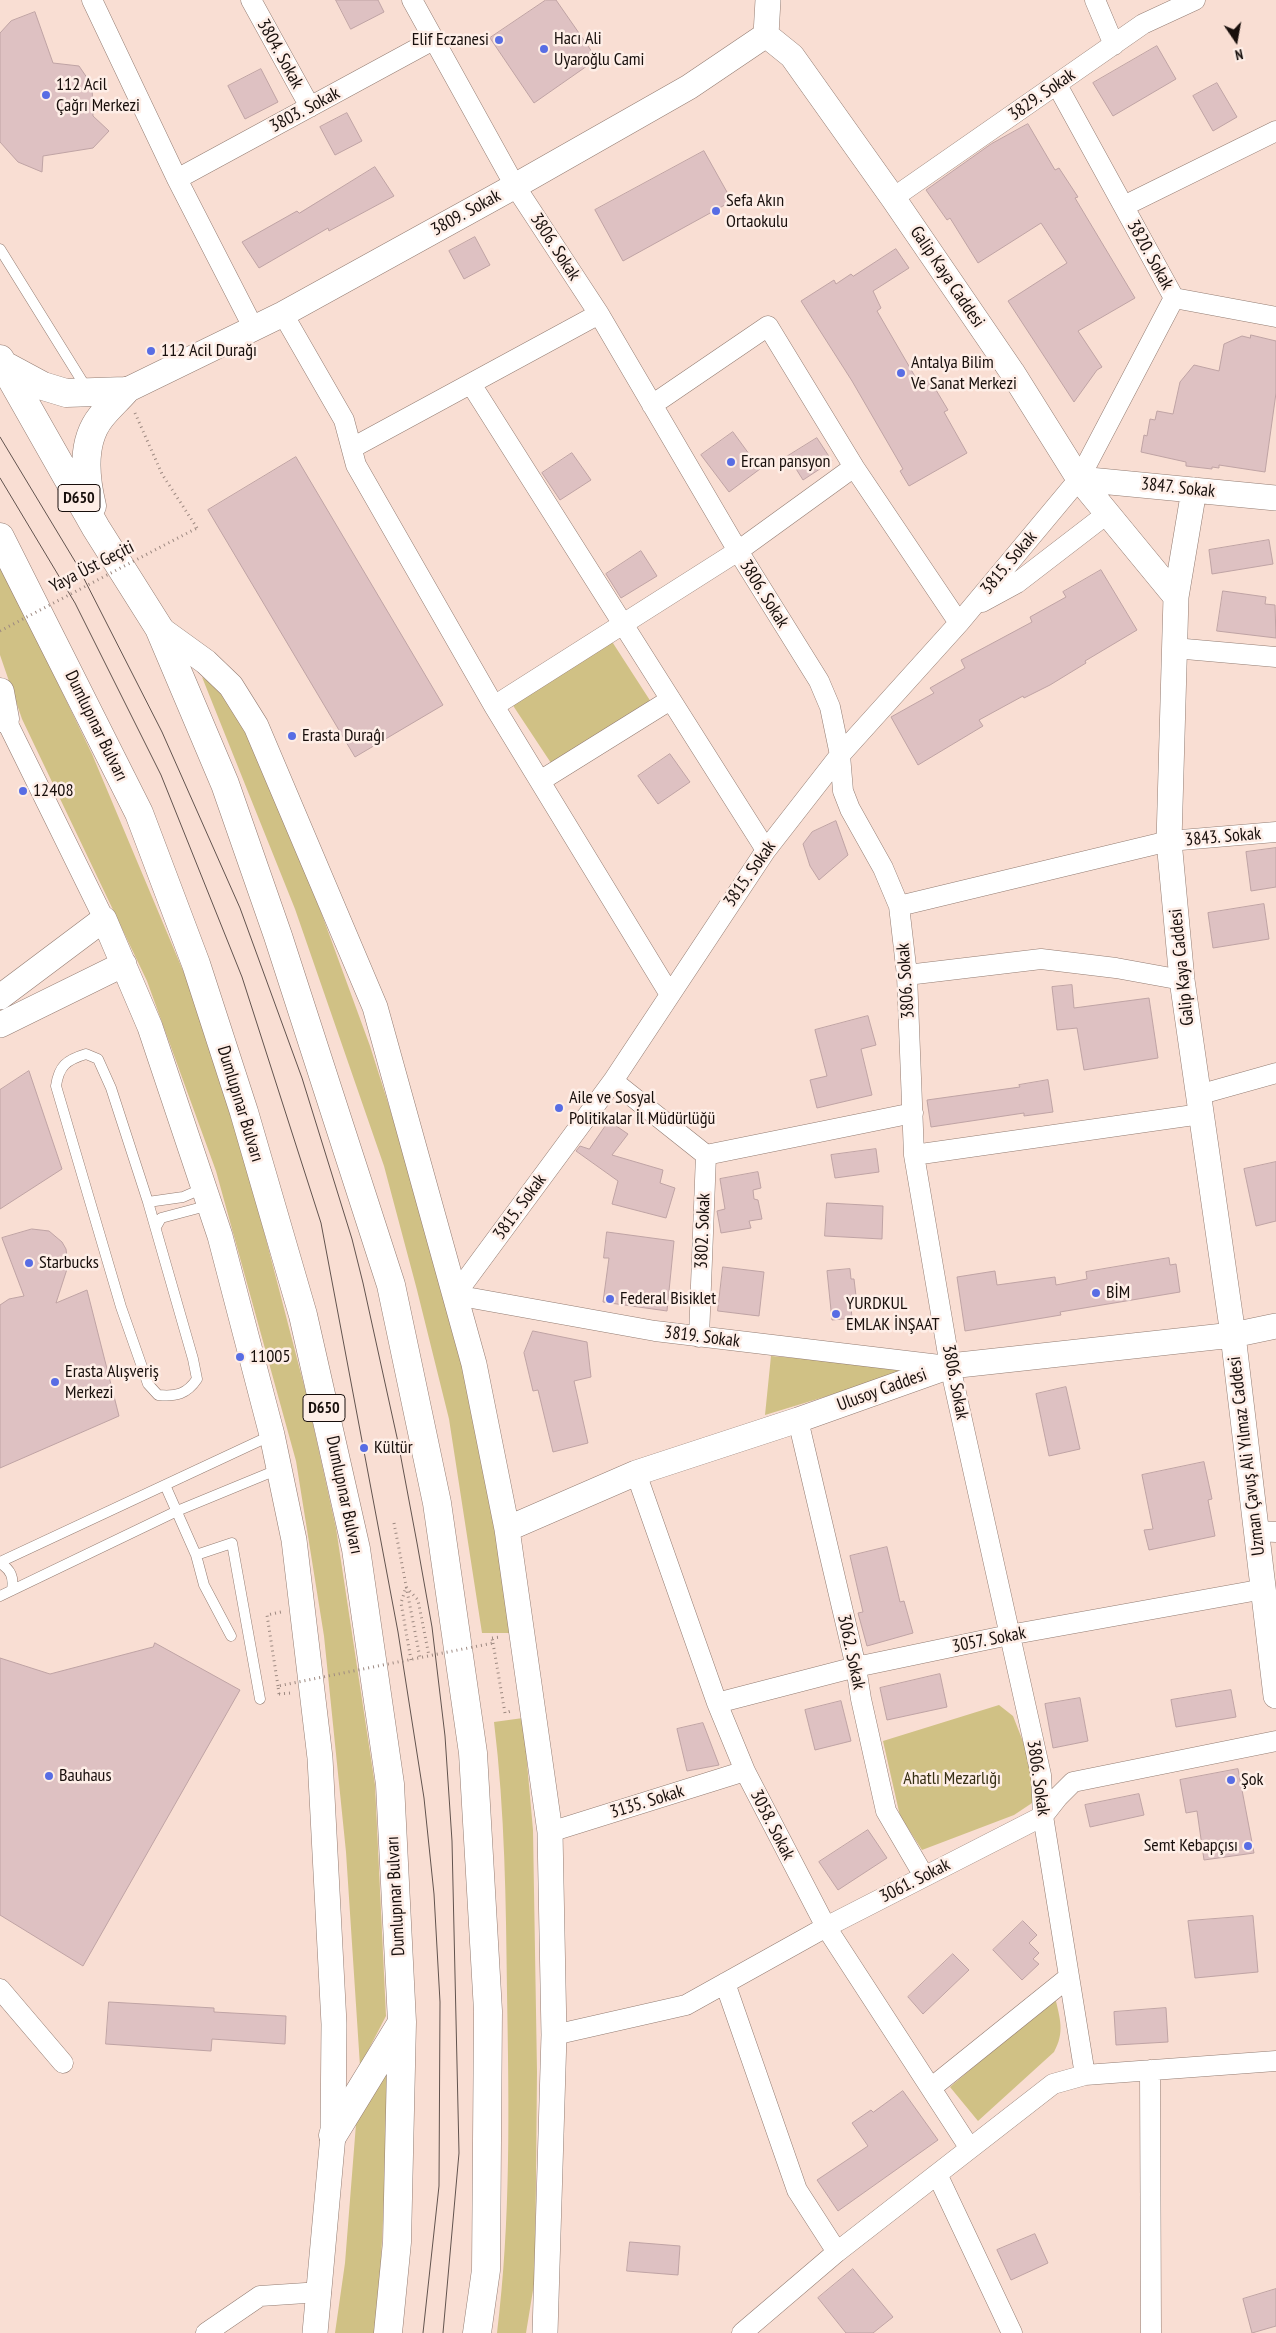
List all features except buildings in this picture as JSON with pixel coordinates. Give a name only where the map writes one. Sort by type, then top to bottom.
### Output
[{"type":"highway","points":[[2,362],[43,386],[66,393],[125,391]]},
{"type":"highway","name":"D650","points":[[2,362],[96,528],[159,628],[225,784],[278,936],[391,1285],[437,1503],[473,1753],[488,2010],[486,2270],[477,2333]]},
{"type":"highway","points":[[96,528],[85,476],[89,443],[100,418],[125,391]]},
{"type":"highway","name":"Dumlupınar Bulvarı","points":[[0,537],[139,813],[196,964],[244,1112],[303,1315],[356,1549],[390,1784],[402,2022],[397,2242],[388,2333]]},
{"type":"highway","points":[[0,692],[3,714]]},
{"type":"highway","points":[[333,2135],[402,2022]]},
{"type":"street","name":"3804. Sokak","points":[[251,0],[310,107]]},
{"type":"street","name":"3806. Sokak","points":[[412,0],[514,186],[599,314],[738,551],[818,681],[830,707],[840,755],[843,791],[850,809],[883,868],[899,906],[907,976],[914,1113],[914,1155],[950,1366],[1041,1775],[1043,1816],[1085,2075]]},
{"type":"street","points":[[766,35],[768,0]]},
{"type":"street","points":[[1095,0],[1114,44]]},
{"type":"street","name":"3829. Sokak","points":[[893,198],[1143,24],[1195,0]]},
{"type":"street","points":[[98,2],[177,179],[254,329]]},
{"type":"street","name":"3809. Sokak","points":[[125,391],[283,314],[514,186],[689,87],[766,35]]},
{"type":"street","name":"Galip Kaya Caddesi","points":[[766,35],[792,56],[893,198],[1012,372],[1079,478],[1176,597]]},
{"type":"street","name":"3803. Sokak","points":[[177,179],[433,40]]},
{"type":"street","name":"3820. Sokak","points":[[1057,85],[1174,298],[1079,478]]},
{"type":"street","points":[[1124,206],[1276,131]]},
{"type":"street","points":[[1174,298],[1276,317]]},
{"type":"street","points":[[283,314],[344,420],[356,465],[494,706],[669,993]]},
{"type":"street","points":[[352,448],[599,314]]},
{"type":"street","points":[[652,404],[768,326],[854,466],[959,623]]},
{"type":"street","points":[[471,384],[766,850]]},
{"type":"street","points":[[494,706],[738,551],[854,466]]},
{"type":"street","name":"3847. Sokak","points":[[1079,478],[1276,498]]},
{"type":"street","name":"3815. Sokak","points":[[455,1295],[613,1081],[669,993],[766,850],[840,755],[973,607],[1079,478]]},
{"type":"street","name":"Galip Kaya Caddesi","points":[[1194,490],[1176,597],[1169,841],[1182,980],[1233,1335]]},
{"type":"street","points":[[973,607],[1017,583],[1108,513]]},
{"type":"street","points":[[159,628],[206,662],[231,686],[256,726],[375,1007],[474,1364],[507,1529],[550,1832],[554,2035],[545,2333]]},
{"type":"street","points":[[1174,648],[1276,657]]},
{"type":"street","points":[[540,781],[670,700]]},
{"type":"street","points":[[3,714],[104,919],[150,1027],[220,1236],[272,1435],[294,1540],[320,1758],[334,2024],[333,2135],[315,2333]]},
{"type":"street","name":"3843. Sokak","points":[[899,906],[1169,841],[1276,832]]},
{"type":"street","points":[[0,997],[104,919]]},
{"type":"street","points":[[907,976],[1041,959],[1116,968],[1182,980]]},
{"type":"street","points":[[0,1025],[124,964]]},
{"type":"street","points":[[914,1155],[1200,1105],[1276,1073]]},
{"type":"street","points":[[613,1081],[706,1155],[914,1113]]},
{"type":"street","name":"3802. Sokak","points":[[699,1337],[706,1155]]},
{"type":"street","name":"3819. Sokak","points":[[455,1295],[699,1337],[950,1366]]},
{"type":"street","name":"Ulusoy Caddesi","points":[[507,1529],[636,1473],[798,1420],[950,1366],[1233,1335],[1276,1326]]},
{"type":"street","name":"Uzman Çavuş Ali Yılmaz Caddesi","points":[[1233,1335],[1266,1532],[1264,1589],[1276,1696]]},
{"type":"street","name":"3062. Sokak","points":[[798,1420],[856,1667],[861,1699],[886,1811],[924,1876]]},
{"type":"street","name":"3058. Sokak","points":[[636,1473],[717,1703],[745,1771],[826,1927],[969,2147]]},
{"type":"street","name":"3057. Sokak","points":[[717,1703],[856,1667],[1009,1635],[1264,1589]]},
{"type":"street","name":"3061. Sokak","points":[[554,2035],[686,2005],[826,1927],[1043,1816],[1058,1796],[1073,1782],[1276,1741]]},
{"type":"street","name":"3135. Sokak","points":[[550,1832],[745,1771]]},
{"type":"street","points":[[931,2088],[1069,1977]]},
{"type":"street","points":[[726,1983],[797,2190],[837,2252]]},
{"type":"street","points":[[0,1989],[63,2063]]},
{"type":"street","points":[[742,2333],[837,2252],[938,2174],[969,2147],[1053,2084],[1085,2075],[1276,2061]]},
{"type":"street","points":[[1150,2070],[1151,2333]]},
{"type":"street","points":[[938,2174],[1012,2333]]},
{"type":"street","points":[[206,2333],[260,2296],[320,2292]]},
{"type":"lane","points":[[0,249],[90,393]]},
{"type":"lane","points":[[86,1054],[98,1058],[111,1088],[148,1202],[197,1379],[190,1390],[168,1396],[158,1395],[148,1384],[121,1307],[56,1086],[58,1073],[65,1064],[75,1057],[86,1054]]},
{"type":"lane","points":[[148,1202],[183,1197],[198,1190],[201,1178]]},
{"type":"lane","points":[[156,1227],[161,1218],[210,1206]]},
{"type":"lane","points":[[12,1590],[14,1580],[9,1569],[0,1562],[272,1435]]},
{"type":"lane","points":[[0,1596],[177,1511],[279,1469]]},
{"type":"lane","points":[[165,1485],[196,1555],[204,1585],[231,1636]]},
{"type":"lane","points":[[196,1555],[232,1543],[260,1699]]},
{"type":"path","name":"Yaya Üst Geçiti","points":[[0,631],[197,528],[162,474],[125,391]]},
{"type":"path","points":[[394,1523],[420,1658]]},
{"type":"path","points":[[406,1587],[418,1600],[429,1656]]},
{"type":"path","points":[[406,1587],[401,1603],[411,1660]]},
{"type":"path","points":[[288,1611],[267,1615],[280,1694],[296,1692]]},
{"type":"path","points":[[492,1638],[504,1704]]},
{"type":"path","points":[[278,1686],[493,1643]]},
{"type":"green space","points":[[0,563],[92,754],[197,1004],[255,1197],[306,1393],[336,1528],[375,1785],[386,2016],[360,2066],[346,1852],[324,1636],[296,1461],[216,1171],[147,981],[22,719],[0,655]]},
{"type":"green space","points":[[611,640],[651,702],[551,763],[512,704]]},
{"type":"green space","points":[[202,677],[216,687],[235,709],[295,841],[370,1046],[441,1270],[482,1454],[512,1633],[482,1633],[449,1419],[384,1166],[295,909]]},
{"type":"green space","points":[[771,1356],[903,1367],[903,1373],[765,1415]]},
{"type":"green space","name":"Ahatlı Mezarlığı","points":[[999,1705],[1013,1716],[1033,1767],[1035,1801],[1014,1815],[922,1850],[900,1816],[883,1741]]},
{"type":"green space","points":[[523,1718],[533,1830],[537,2072],[535,2278],[526,2333],[497,2333],[502,2291],[507,2206],[508,2078],[504,1858],[501,1790],[494,1722]]},
{"type":"green space","points":[[1055,1997],[1060,2019],[1060,2038],[1054,2052],[978,2121],[950,2087]]},
{"type":"green space","points":[[391,2055],[380,2282],[375,2333],[335,2333],[345,2263],[356,2124]]},
{"type":"tram line","points":[[0,437],[76,563],[162,732],[240,908],[302,1078],[352,1239],[363,1283],[398,1442],[417,1543],[432,1627],[445,1736],[452,1841],[459,2153],[443,2333]]},
{"type":"tram line","points":[[0,478],[75,603],[161,775],[242,977],[321,1223],[398,1632],[424,1798],[434,1894],[440,2002],[439,2186],[423,2333]]},
{"type":"place","name":"Elif Eczanesi","points":[[499,40]]},
{"type":"place","name":"Hacı Ali Uyaroğlu Cami","points":[[544,49]]},
{"type":"place","name":"112 Acil Çağrı Merkezi","points":[[46,95]]},
{"type":"place","name":"Sefa Akın Ortaokulu","points":[[716,211]]},
{"type":"place","name":"112 Acil Durağı","points":[[151,351]]},
{"type":"place","name":"Antalya Bilim Ve Sanat Merkezi","points":[[901,373]]},
{"type":"place","name":"Ercan pansyon","points":[[731,462]]},
{"type":"place","name":"Erasta Duraĝı","points":[[292,736]]},
{"type":"place","name":"12408","points":[[23,791]]},
{"type":"place","name":"Aile ve Sosyal Politikalar İl Müdürlüğü","points":[[559,1108]]},
{"type":"place","name":"Starbucks","points":[[29,1263]]},
{"type":"place","name":"BİM","points":[[1096,1293]]},
{"type":"place","name":"Federal Bisiklet","points":[[610,1299]]},
{"type":"place","name":"YURDKUL EMLAK İNŞAAT","points":[[836,1314]]},
{"type":"place","name":"11005","points":[[240,1357]]},
{"type":"place","name":"Erasta Alışveriş Merkezi","points":[[55,1382]]},
{"type":"place","name":"Kültür","points":[[364,1448]]},
{"type":"place","name":"Bauhaus","points":[[49,1776]]},
{"type":"place","name":"Şok","points":[[1231,1780]]},
{"type":"place","name":"Semt Kebapçısı","points":[[1248,1846]]}]
